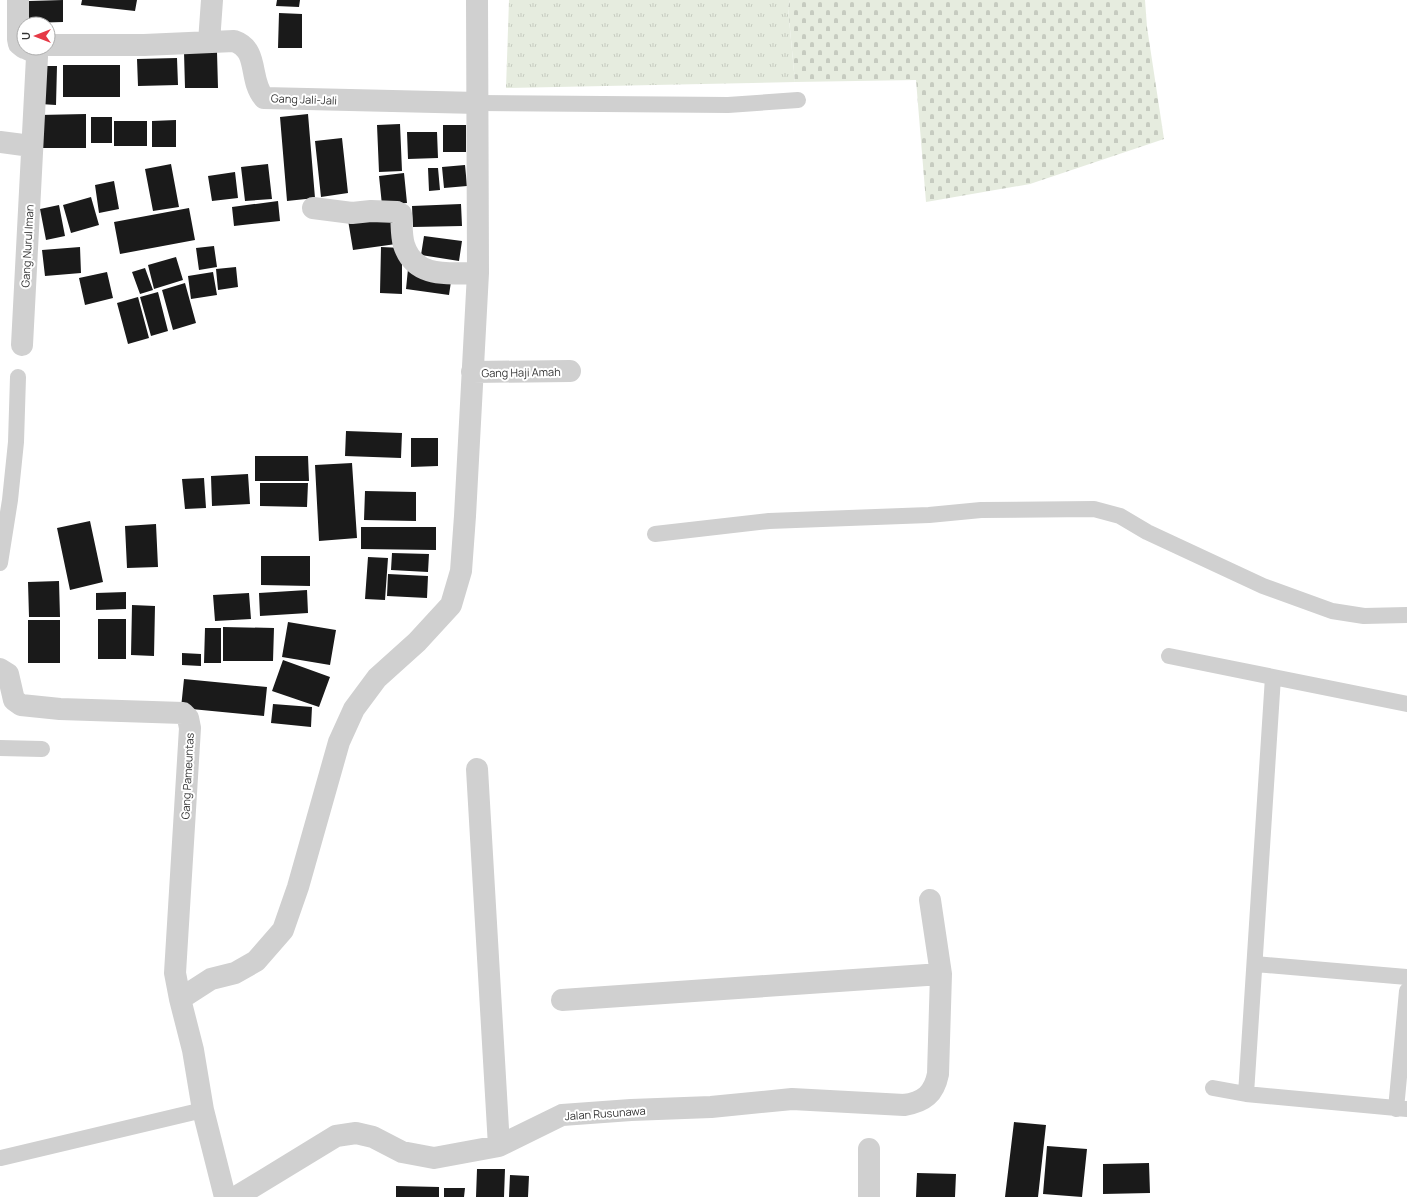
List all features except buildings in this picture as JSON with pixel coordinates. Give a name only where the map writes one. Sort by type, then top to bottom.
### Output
[{"type":"street","points":[[18,0],[18,16]]},
{"type":"street","points":[[209,42],[212,0]]},
{"type":"street","points":[[180,999],[211,979],[234,973],[256,961],[283,930],[298,887],[338,742],[354,709],[377,678],[417,642],[451,605],[460,571],[466,516],[478,273],[477,0]]},
{"type":"street","name":"Gang Jali-Jali","points":[[56,45],[144,45],[234,41],[248,49],[259,91],[264,98],[478,104]]},
{"type":"street","name":"Gang Nurul Iman","points":[[22,345],[37,56]]},
{"type":"street","points":[[0,142],[32,146]]},
{"type":"street","points":[[313,208],[352,213],[371,211],[398,212],[401,214],[404,244],[409,257],[424,270],[478,273]]},
{"type":"street","name":"Gang Haji Amah","points":[[472,372],[570,371]]},
{"type":"street","name":"Gang Pameuntas","points":[[0,669],[8,674],[14,700],[21,705],[60,710],[183,713],[188,718],[190,736],[175,973],[193,1050],[203,1110],[224,1197]]},
{"type":"street","points":[[477,769],[499,1146]]},
{"type":"street","points":[[562,1000],[941,974],[930,900]]},
{"type":"street","name":"Jalan Rusunawa","points":[[236,1197],[336,1136],[356,1133],[373,1138],[402,1152],[434,1158],[499,1146],[562,1115],[711,1107],[792,1099],[904,1105],[918,1103],[936,1086],[938,1074],[941,974]]},
{"type":"street","points":[[869,1149],[869,1197]]},
{"type":"lane","points":[[478,104],[728,105],[798,100]]},
{"type":"lane","points":[[0,564],[10,500],[16,442],[18,377]]},
{"type":"lane","points":[[655,534],[769,521],[929,515],[980,510],[1094,509],[1120,516],[1147,532],[1263,586],[1332,611],[1364,616],[1407,615]]},
{"type":"lane","points":[[1169,656],[1407,704]]},
{"type":"lane","points":[[1246,1094],[1273,678]]},
{"type":"lane","points":[[0,748],[42,749]]},
{"type":"lane","points":[[1255,964],[1407,977]]},
{"type":"lane","points":[[1213,1088],[1246,1094],[1402,1109],[1407,991]]},
{"type":"lane","points":[[1,1158],[203,1110]]},
{"type":"green space","points":[[509,0],[790,0],[788,8],[795,82],[506,88]]},
{"type":"green space","points":[[790,0],[1145,0],[1147,27],[1164,139],[1030,184],[926,202],[916,80],[795,82],[788,8]]}]
